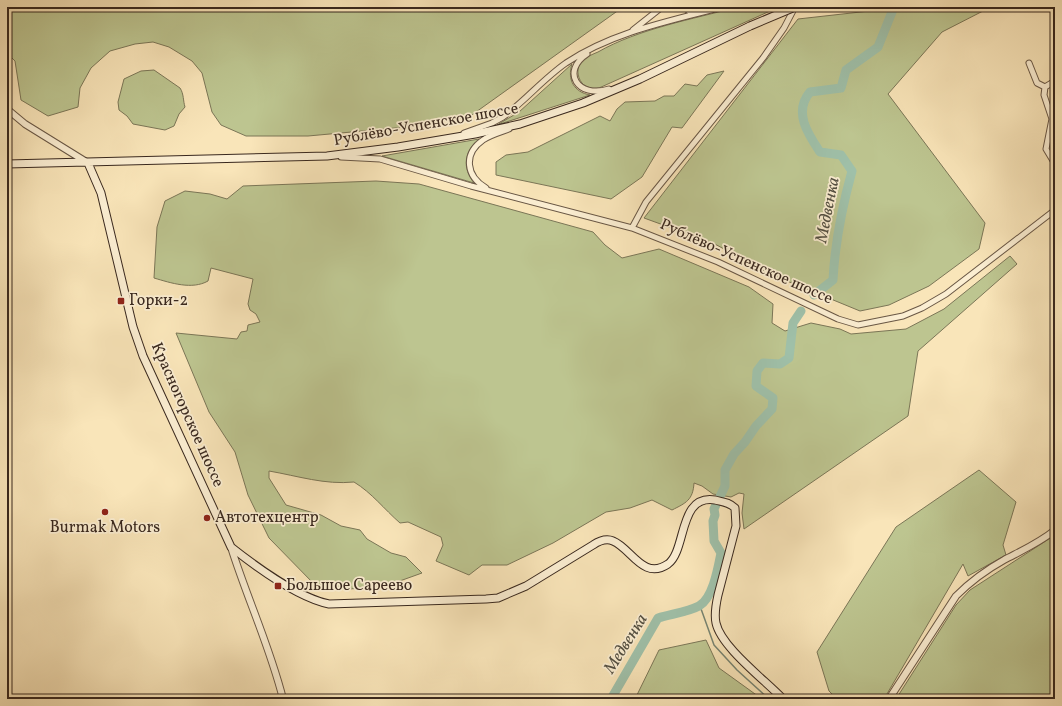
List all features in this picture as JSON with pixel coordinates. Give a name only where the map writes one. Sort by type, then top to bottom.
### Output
[{"type":"main road","name":"Рублёво-Успенское шоссе","points":[[7,164],[327,156],[435,141],[520,124],[583,103],[640,79],[750,26],[795,7]]},
{"type":"main road","name":"Красногорское шоссе","points":[[88,163],[101,193],[133,327],[143,356],[231,547]]},
{"type":"main road","points":[[231,547],[301,594],[323,603],[345,604],[486,600],[512,593],[593,545],[606,540],[613,540],[645,566],[658,568],[664,566],[674,556],[684,524],[698,504],[704,500],[727,502],[734,508],[736,526],[716,601],[716,624],[719,633],[728,645],[783,699]]},
{"type":"street","points":[[629,32],[662,7]]},
{"type":"street","points":[[684,7],[690,11],[701,12]]},
{"type":"street","points":[[435,141],[474,130],[503,117],[564,65],[610,39],[629,32],[723,7]]},
{"type":"street","points":[[632,228],[646,202],[762,58],[784,28],[795,7]]},
{"type":"street","points":[[610,39],[578,62],[575,74],[579,85],[586,91],[596,92],[640,79]]},
{"type":"street","points":[[1029,63],[1037,83],[1045,87]]},
{"type":"street","points":[[1045,87],[1055,81]]},
{"type":"street","points":[[1045,87],[1044,95],[1052,119],[1046,149],[1055,164]]},
{"type":"street","points":[[7,109],[26,124],[88,163]]},
{"type":"street","points":[[490,190],[479,184],[472,176],[469,167],[472,152],[484,140],[520,124]]},
{"type":"street","name":"Рублёво-Успенское шоссе","points":[[327,156],[380,159],[632,228],[718,262],[838,319],[858,325],[903,316],[940,297],[1055,210]]},
{"type":"street","points":[[889,699],[956,596],[968,584],[996,565],[1042,541],[1055,530]]},
{"type":"street","points":[[231,547],[243,585],[278,678],[283,699]]},
{"type":"green space","points":[[7,7],[623,7],[469,117],[406,127],[308,136],[246,136],[221,125],[212,112],[202,73],[192,61],[169,47],[153,42],[135,44],[110,51],[91,68],[80,88],[78,107],[48,116],[21,100],[15,61],[7,53]]},
{"type":"green space","points":[[738,7],[779,7],[599,88],[586,86],[579,78],[578,69],[580,63],[585,58],[614,44],[666,25]]},
{"type":"green space","points":[[905,7],[1026,7],[1016,10],[983,11],[942,32],[888,94],[985,223],[979,249],[929,286],[889,305],[860,311],[770,274],[713,243],[644,218],[798,19]]},
{"type":"green space","points":[[572,64],[570,75],[573,84],[580,91],[590,95],[497,125],[519,112]]},
{"type":"green space","points":[[154,70],[180,88],[183,95],[185,107],[179,114],[174,126],[165,130],[133,124],[127,116],[119,110],[118,102],[124,79],[141,71]]},
{"type":"green space","points":[[724,71],[682,128],[672,127],[642,177],[611,199],[496,175],[496,162],[506,155],[528,152],[600,116],[610,121],[617,109],[625,102],[655,101],[664,96],[674,96],[685,84],[697,86],[707,75]]},
{"type":"green space","points":[[479,139],[470,149],[466,160],[466,166],[474,183],[382,156]]},
{"type":"green space","points":[[376,181],[419,184],[593,232],[605,245],[622,258],[659,249],[749,287],[773,304],[772,323],[785,331],[811,323],[840,329],[851,334],[906,329],[944,309],[1010,256],[1017,264],[918,351],[908,416],[744,529],[742,513],[744,494],[739,493],[731,497],[713,494],[702,486],[694,483],[692,493],[688,500],[672,510],[652,500],[630,508],[606,512],[553,543],[507,565],[482,565],[469,575],[436,561],[443,545],[441,537],[408,522],[400,523],[372,496],[354,482],[343,483],[312,480],[269,471],[269,478],[286,505],[321,515],[341,526],[360,530],[367,539],[391,553],[406,557],[422,573],[383,587],[348,589],[314,584],[269,538],[248,495],[235,452],[209,412],[176,333],[237,339],[241,332],[247,331],[248,325],[260,322],[256,314],[250,310],[248,304],[253,279],[211,268],[208,281],[202,284],[181,285],[154,278],[157,227],[165,201],[185,191],[210,194],[227,199],[243,186]]},
{"type":"green space","points":[[979,470],[1016,502],[1003,545],[1006,555],[968,576],[963,564],[884,699],[837,699],[829,691],[817,652],[896,527]]},
{"type":"green space","points":[[1055,535],[1055,699],[896,699],[956,605],[970,590]]},
{"type":"green space","points":[[706,640],[719,668],[762,699],[635,699],[659,650]]},
{"type":"waterway","name":"Медвенка","points":[[814,295],[833,280],[835,252],[845,198],[852,171],[841,155],[820,152],[804,123],[803,107],[810,92],[841,88],[846,70],[878,47],[894,7]]},
{"type":"waterway","name":"Медвенка","points":[[611,699],[658,618],[699,606],[704,602],[711,590],[721,553],[714,541],[714,509],[725,486],[725,470],[734,454],[745,442],[756,426],[772,409],[773,398],[756,386],[757,371],[763,363],[780,364],[789,358],[793,323],[801,311]]},
{"type":"waterway","points":[[700,606],[714,645],[737,670],[769,699]]},
{"type":"place","name":"Горки-2","points":[[121,301]]},
{"type":"place","name":"Burmak Motors","points":[[105,512]]},
{"type":"place","name":"Автотехцентр","points":[[207,518]]},
{"type":"place","name":"Большое Сареево","points":[[278,586]]}]
